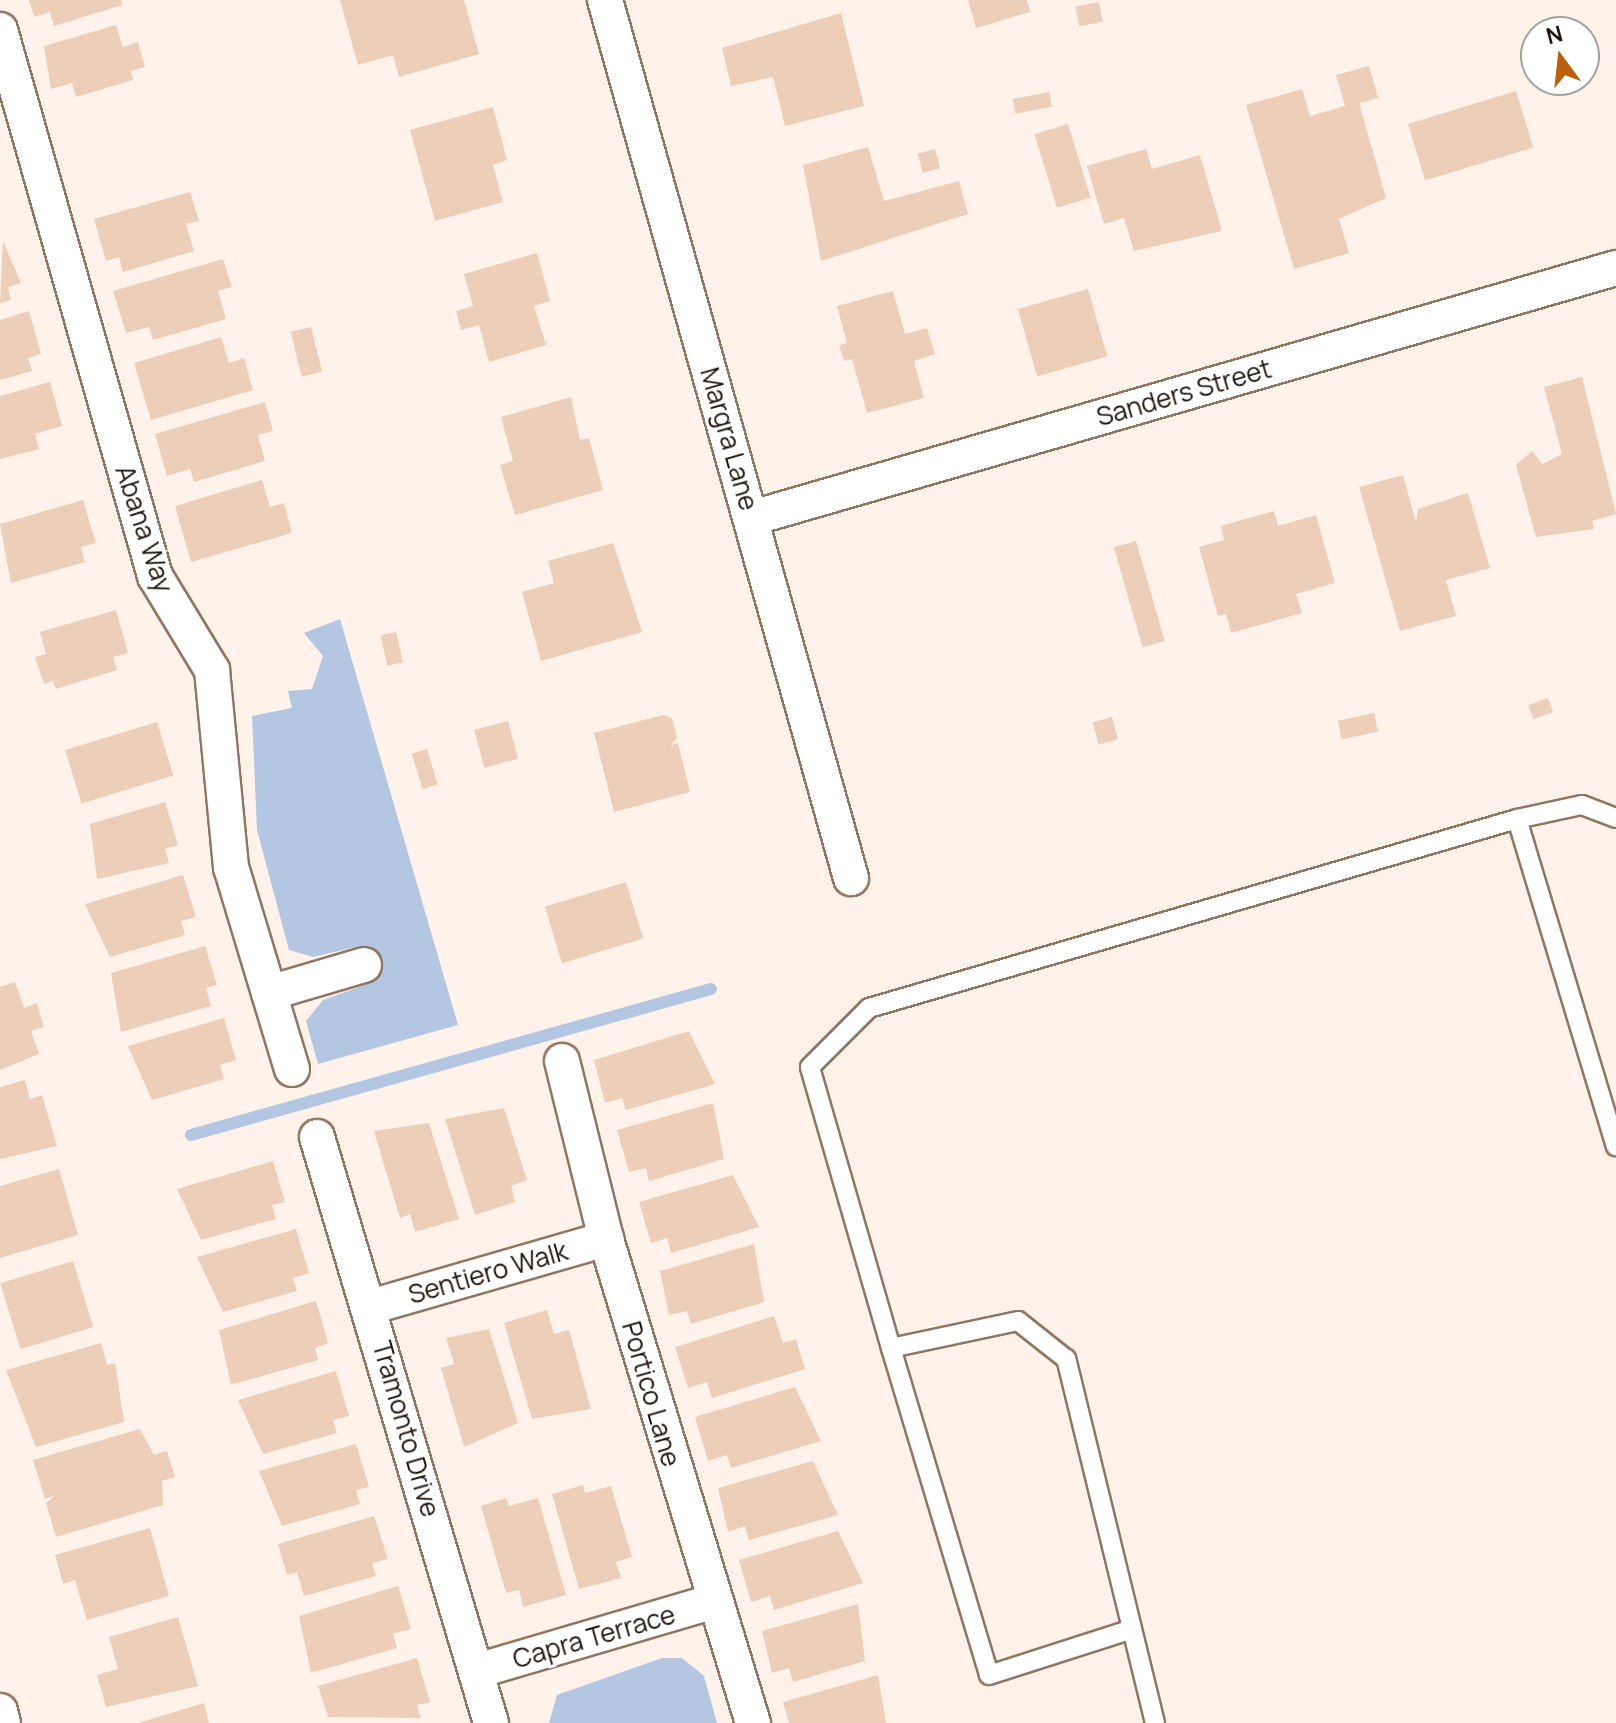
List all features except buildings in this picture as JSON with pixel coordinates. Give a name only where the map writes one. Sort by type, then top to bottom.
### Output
[{"type":"street","name":"Margra Lane","points":[[605,0],[851,878]]},
{"type":"street","name":"Abana Way","points":[[0,30],[155,576],[212,670],[231,867],[292,1069]]},
{"type":"street","name":"Sanders Street","points":[[752,518],[1616,268]]},
{"type":"street","points":[[269,993],[364,965]]},
{"type":"street","name":"Portico Lane","points":[[562,1061],[606,1239],[712,1602],[753,1723]]},
{"type":"street","name":"Tramonto Drive","points":[[317,1137],[370,1307],[491,1723]]},
{"type":"street","name":"Sentiero Walk","points":[[370,1307],[606,1239]]},
{"type":"street","name":"Capra Terrace","points":[[477,1671],[712,1602]]},
{"type":"street","points":[[0,1711],[3,1723]]},
{"type":"lane","points":[[1129,1630],[989,1675],[810,1067],[869,1008],[1517,819],[1582,805],[1616,818]]},
{"type":"lane","points":[[1517,819],[1616,1146]]},
{"type":"lane","points":[[891,1348],[1018,1321],[1066,1359],[1129,1630],[1155,1723]]},
{"type":"water","points":[[340,619],[458,1025],[318,1064],[306,1021],[323,1000],[370,983],[360,946],[313,957],[289,950],[257,830],[252,716],[292,708],[288,691],[312,689],[323,656],[304,633]]},
{"type":"water","points":[[662,1658],[682,1658],[704,1676],[717,1723],[549,1723],[557,1695]]},
{"type":"waterway","points":[[191,1135],[711,989]]}]
